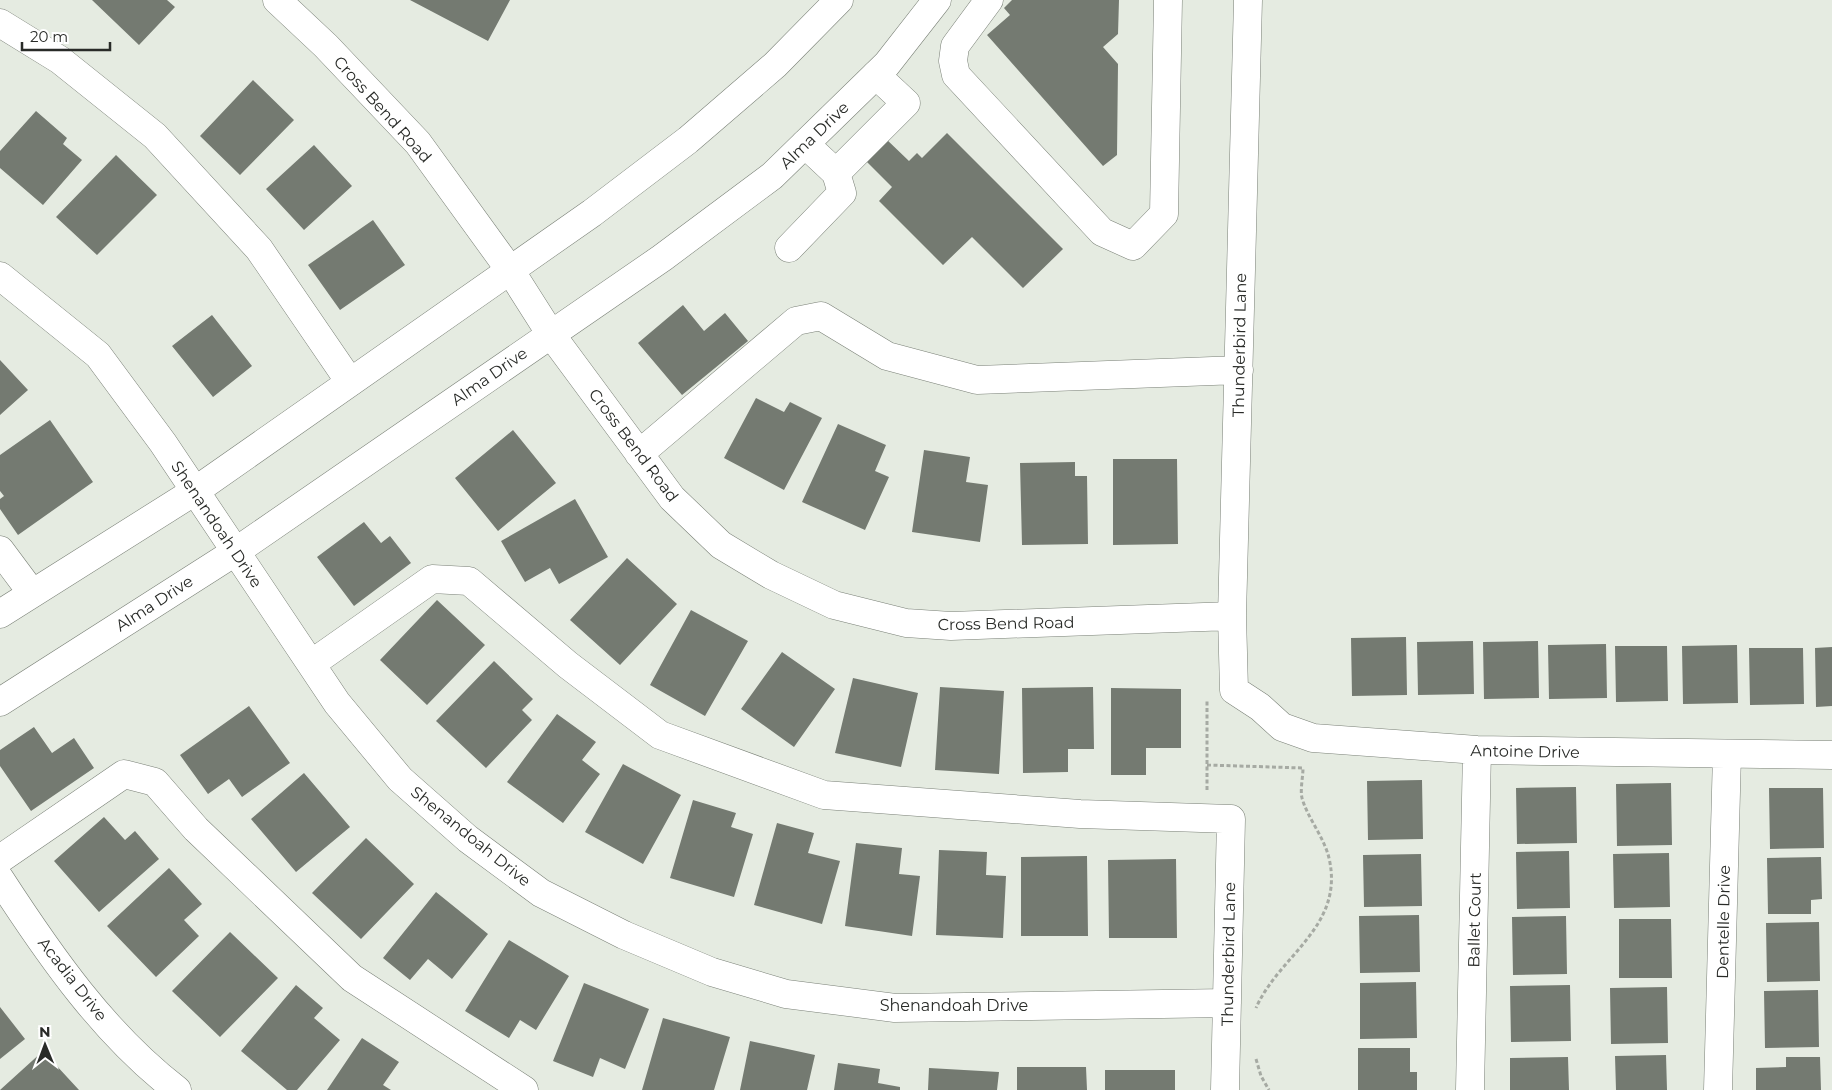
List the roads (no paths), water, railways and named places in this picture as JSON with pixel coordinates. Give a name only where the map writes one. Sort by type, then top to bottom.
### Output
[{"type":"street","name":"Cross Bend Road","points":[[277,0],[326,46],[418,143],[510,270],[550,333],[672,498],[721,545],[771,575],[834,605],[906,622],[951,626],[1232,616]]},
{"type":"street","points":[[0,614],[195,491],[592,212],[688,140],[774,65],[839,0]]},
{"type":"street","name":"Alma Drive","points":[[0,702],[235,552],[550,333],[662,258],[772,176],[888,64],[937,0]]},
{"type":"street","points":[[989,0],[956,46],[953,61],[956,75],[1102,232],[1133,246],[1164,214],[1168,0]]},
{"type":"street","name":"Thunderbird Lane","points":[[1234,690],[1232,616],[1248,0]]},
{"type":"street","points":[[0,24],[60,60],[155,136],[259,249],[350,382]]},
{"type":"street","points":[[836,173],[906,103],[876,75]]},
{"type":"street","points":[[789,248],[842,193],[836,173],[805,144]]},
{"type":"street","name":"Shenandoah Drive","points":[[0,276],[98,355],[163,443],[337,703],[400,779],[468,839],[541,893],[624,935],[712,972],[786,994],[895,1008],[1227,1004]]},
{"type":"street","points":[[640,454],[796,321],[821,316],[887,356],[977,380],[1239,370]]},
{"type":"street","points":[[0,550],[32,593]]},
{"type":"street","name":"Thunderbird Lane","points":[[311,664],[432,579],[469,581],[568,665],[660,735],[824,795],[1080,814],[1231,819],[1225,1090]]},
{"type":"street","name":"Antoine Drive","points":[[1234,690],[1260,707],[1282,727],[1313,738],[1477,750],[1832,755]]},
{"type":"street","name":"Ballet Court","points":[[1470,1090],[1477,750]]},
{"type":"street","name":"Dentelle Drive","points":[[1718,1090],[1727,754]]},
{"type":"street","points":[[0,859],[124,774],[156,782],[196,829],[352,978],[524,1090]]},
{"type":"street","name":"Acadia Drive","points":[[0,879],[86,1001],[154,1072],[178,1090]]}]
